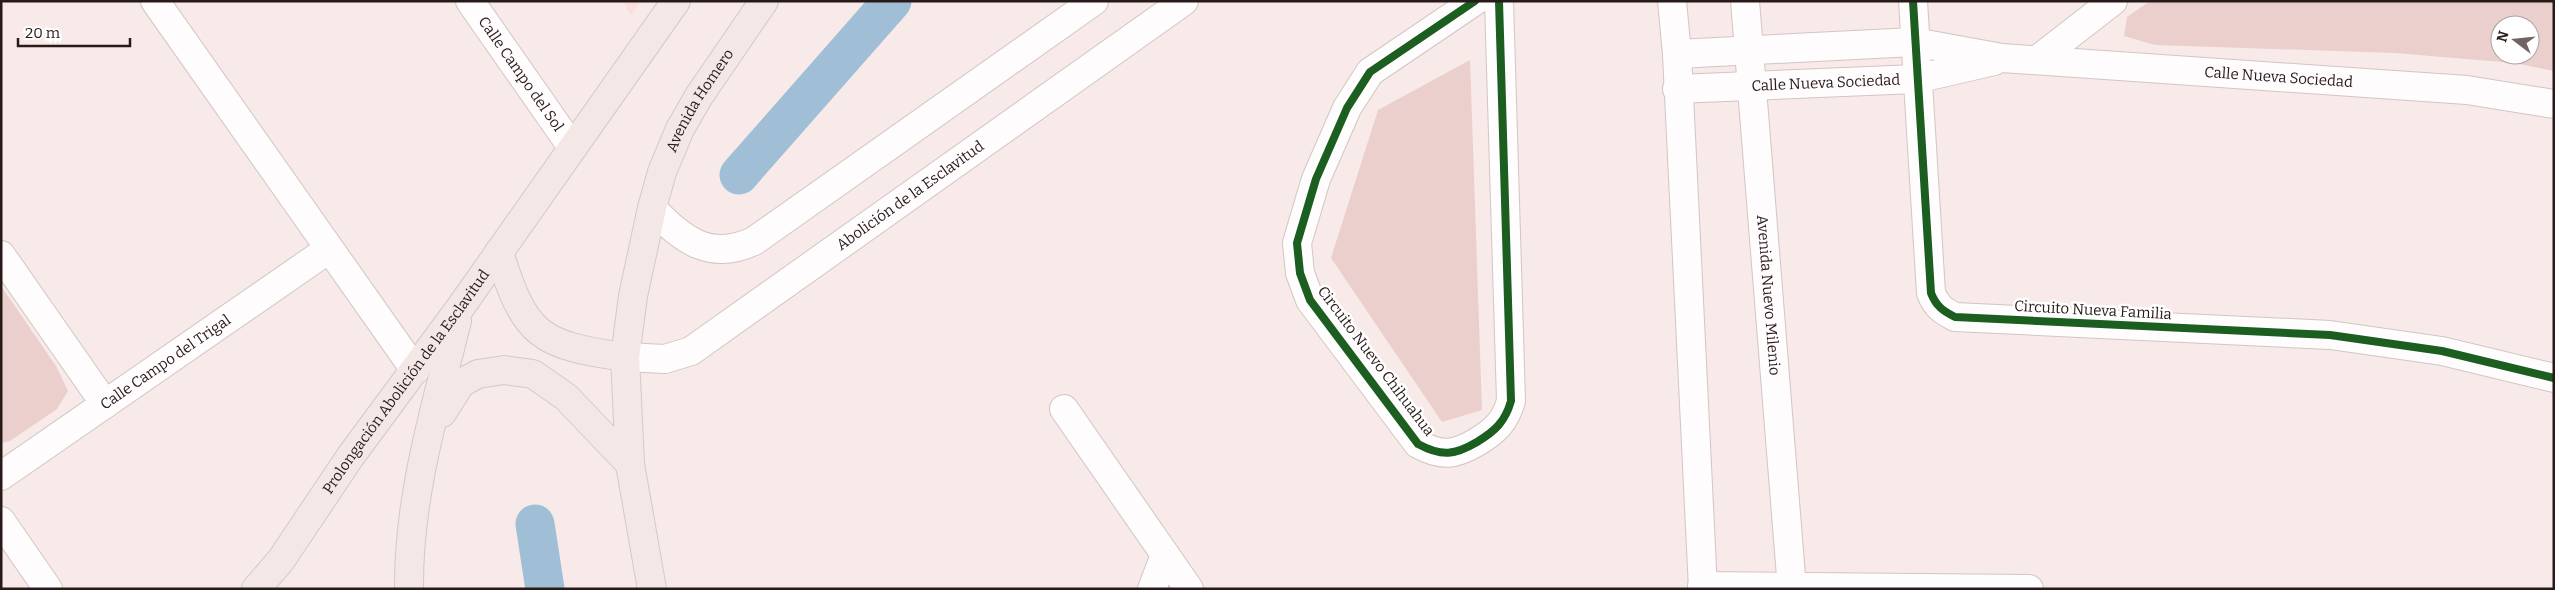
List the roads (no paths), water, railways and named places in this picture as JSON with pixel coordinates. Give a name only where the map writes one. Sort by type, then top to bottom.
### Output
[{"type":"main road","points":[[572,147],[676,1]]},
{"type":"main road","name":"Avenida Homero","points":[[652,208],[662,172],[680,129],[699,96],[764,1]]},
{"type":"main road","name":"Prolongación Abolición de la Esclavitud","points":[[256,589],[281,560],[350,456],[460,308],[572,147]]},
{"type":"main road","points":[[652,208],[633,296],[625,357],[630,464],[652,589]]},
{"type":"main road","points":[[499,252],[512,292],[531,325],[550,340],[569,348],[625,357]]},
{"type":"main road","points":[[409,589],[408,564],[415,507],[430,432],[460,308]]},
{"type":"main road","points":[[430,432],[461,383],[478,374],[504,370],[533,374],[566,397],[630,464]]},
{"type":"street","points":[[155,1],[415,370]]},
{"type":"street","name":"Calle Campo del Sol","points":[[470,1],[572,147]]},
{"type":"street","points":[[652,208],[672,229],[699,247],[741,247],[754,241],[1094,1]]},
{"type":"street","name":"Abolición de la Esclavitud","points":[[625,357],[665,359],[691,351],[1184,1]]},
{"type":"street","name":"Circuito Nuevo Chihuahua","points":[[1475,1],[1370,72],[1347,108],[1316,179],[1297,242],[1300,273],[1310,300],[1418,444],[1443,453],[1459,453],[1495,431],[1506,416],[1511,401],[1499,1]]},
{"type":"street","points":[[1672,1],[1677,54],[1677,89],[1703,587],[2029,589]]},
{"type":"street","name":"Avenida Nuevo Milenio","points":[[1745,1],[1792,587]]},
{"type":"street","name":"Circuito Nueva Familia","points":[[1913,1],[1916,79],[1931,293],[1934,302],[1943,312],[1955,317],[2330,335],[2442,351],[2554,378]]},
{"type":"street","points":[[2037,60],[2113,1]]},
{"type":"street","name":"Calle Nueva Sociedad","points":[[1677,54],[1914,42],[2002,58],[2467,90],[2554,104]]},
{"type":"street","name":"Calle Nueva Sociedad","points":[[1677,89],[1916,79],[2002,58]]},
{"type":"street","name":"Calle Campo del Trigal","points":[[1,476],[329,249]]},
{"type":"street","points":[[1,255],[105,404]]},
{"type":"street","points":[[1064,410],[1188,589]]},
{"type":"street","points":[[1,521],[48,589]]},
{"type":"street","points":[[1152,589],[1165,555]]},
{"type":"waterway","points":[[739,175],[892,1]]},
{"type":"waterway","points":[[535,524],[545,589]]}]
